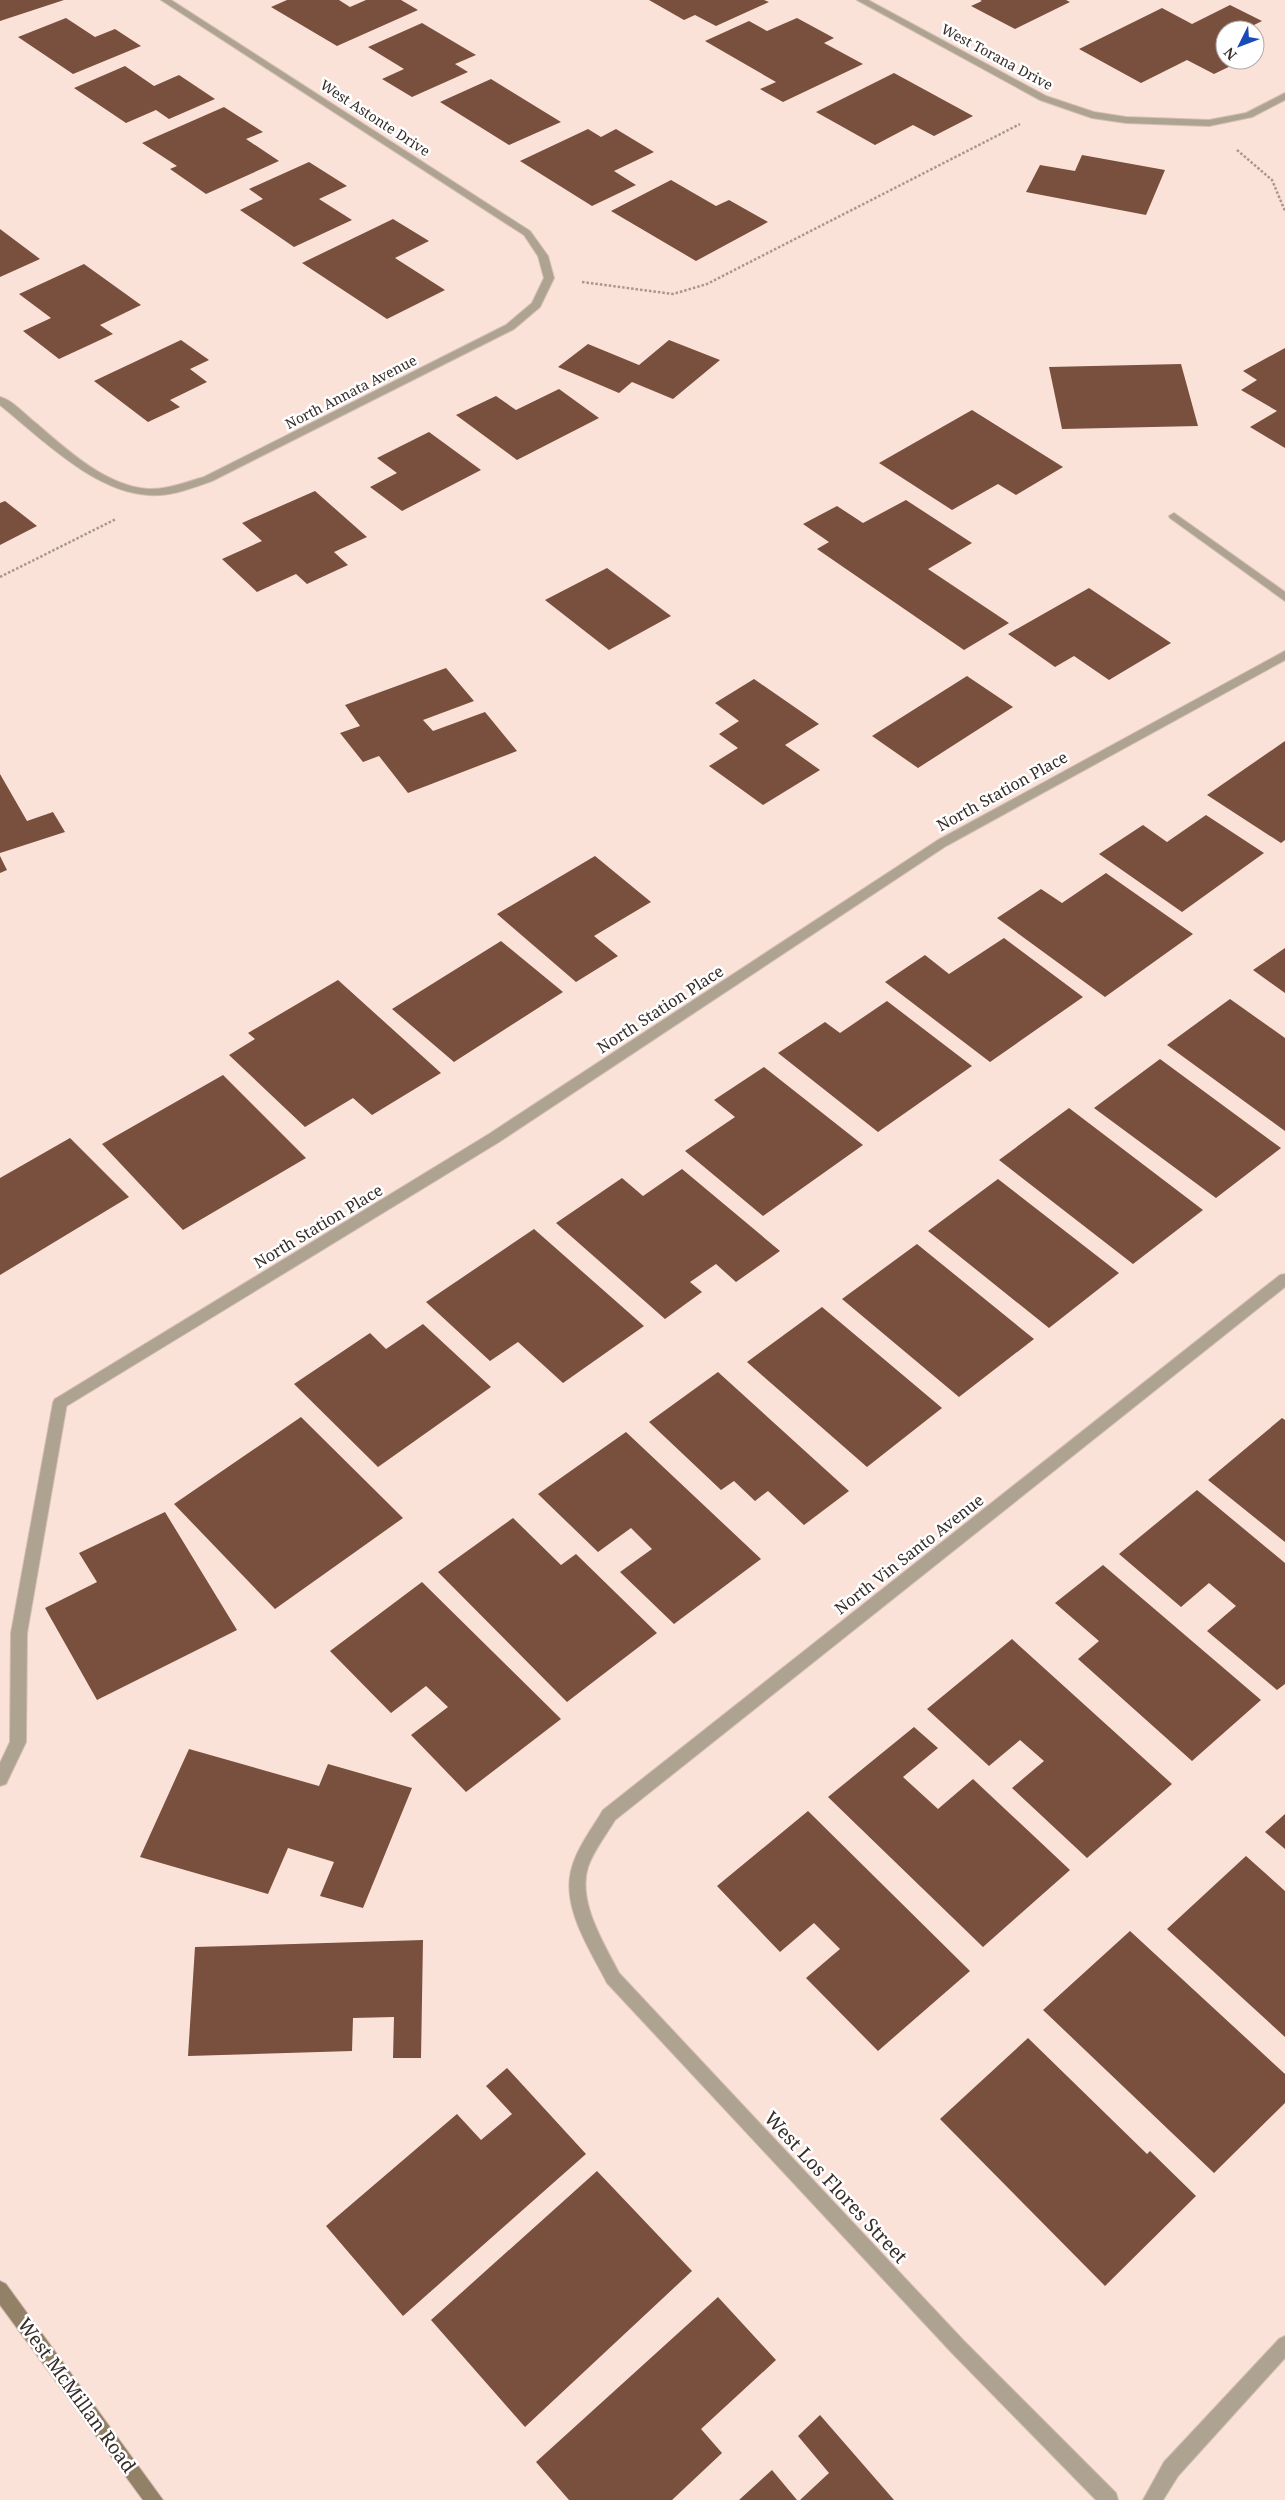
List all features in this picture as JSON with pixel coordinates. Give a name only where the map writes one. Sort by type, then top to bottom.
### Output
[{"type":"main road","name":"West McMillan Road","points":[[0,2290],[154,2500]]},
{"type":"street","name":"West Astonte Drive","points":[[165,0],[527,233],[543,256],[549,278]]},
{"type":"street","name":"West Torana Drive","points":[[862,0],[1058,104],[1092,115],[1126,120],[1209,123]]},
{"type":"street","points":[[1209,123],[1250,115],[1285,96]]},
{"type":"street","name":"North Annata Avenue","points":[[142,492],[174,489],[208,479],[510,327],[536,305],[549,278]]},
{"type":"street","points":[[0,400],[94,473],[116,484],[142,492]]},
{"type":"street","points":[[1174,516],[1285,597]]},
{"type":"street","name":"North Station Place","points":[[0,1779],[18,1742],[19,1633],[60,1403],[494,1138],[942,843],[1285,655]]},
{"type":"street","name":"North Vin Santo Avenue","points":[[578,1876],[589,1849],[609,1814],[1285,1279]]},
{"type":"street","name":"West Los Flores Street","points":[[578,1876],[581,1910],[613,1978],[958,2347],[1109,2500]]},
{"type":"street","points":[[1152,2500],[1171,2470],[1285,2344]]},
{"type":"path","points":[[549,278],[673,294],[707,284],[1058,104]]},
{"type":"path","points":[[1209,123],[1272,180],[1285,211]]},
{"type":"path","points":[[0,578],[118,518],[142,492]]},
{"type":"building","points":[[0,0],[64,0],[0,21]]},
{"type":"building","points":[[287,0],[339,0],[350,7],[366,0],[401,0],[418,10],[337,46],[271,7]]},
{"type":"building","points":[[649,0],[764,0],[769,2],[716,26],[695,15],[684,20]]},
{"type":"building","points":[[980,0],[1066,0],[1070,2],[1015,29],[971,6],[982,1]]},
{"type":"building","points":[[1230,5],[1260,20],[1215,20],[1215,70],[1222,70],[1214,74],[1187,60],[1141,83],[1079,49],[1162,8],[1192,24]]},
{"type":"building","points":[[66,18],[95,37],[115,29],[141,46],[73,74],[18,37]]},
{"type":"building","points":[[797,18],[834,38],[824,43],[863,64],[783,102],[760,89],[776,82],[705,41],[749,21],[767,31]]},
{"type":"building","points":[[422,23],[476,55],[455,64],[468,72],[412,97],[382,79],[404,69],[368,47]]},
{"type":"building","points":[[125,66],[154,86],[179,75],[215,99],[169,119],[156,110],[126,123],[74,88]]},
{"type":"building","points":[[894,73],[973,116],[934,136],[913,125],[875,145],[816,112]]},
{"type":"building","points":[[491,79],[561,122],[509,145],[440,102]]},
{"type":"building","points":[[224,107],[263,132],[246,139],[279,161],[206,194],[170,169],[177,166],[142,143]]},
{"type":"building","points":[[588,129],[601,137],[616,129],[654,152],[614,171],[636,185],[592,206],[520,161]]},
{"type":"building","points":[[1082,155],[1165,170],[1146,215],[1026,192],[1040,165],[1075,171]]},
{"type":"building","points":[[309,162],[347,186],[319,199],[352,220],[294,247],[240,210],[263,199],[249,189]]},
{"type":"building","points":[[671,180],[716,206],[729,200],[768,222],[696,261],[611,211]]},
{"type":"building","points":[[393,219],[429,241],[395,258],[445,290],[387,319],[302,263]]},
{"type":"building","points":[[0,229],[40,259],[0,277]]},
{"type":"building","points":[[84,264],[141,305],[100,325],[113,334],[59,359],[23,331],[51,318],[19,294]]},
{"type":"building","points":[[181,340],[209,360],[190,369],[207,382],[170,400],[180,407],[148,422],[94,381]]},
{"type":"building","points":[[669,340],[720,360],[673,399],[632,382],[619,393],[558,367],[588,344],[639,365]]},
{"type":"building","points":[[1285,348],[1285,448],[1250,427],[1277,411],[1241,390],[1257,380],[1243,371]]},
{"type":"building","points":[[1181,364],[1198,426],[1062,429],[1049,367]]},
{"type":"building","points":[[559,389],[599,418],[517,460],[456,415],[496,396],[516,410]]},
{"type":"building","points":[[972,410],[1063,467],[1016,495],[998,484],[952,510],[879,463]]},
{"type":"building","points":[[429,432],[481,470],[402,511],[370,487],[397,473],[377,458]]},
{"type":"building","points":[[315,491],[367,537],[334,552],[348,565],[307,584],[296,574],[257,592],[222,559],[262,541],[242,523]]},
{"type":"building","points":[[906,500],[972,543],[928,569],[1009,623],[964,650],[817,549],[829,542],[803,524],[837,506],[863,523]]},
{"type":"building","points":[[5,501],[37,526],[0,545],[0,503]]},
{"type":"building","points":[[607,568],[671,616],[609,650],[545,600]]},
{"type":"building","points":[[1089,588],[1171,643],[1109,680],[1074,656],[1055,667],[1008,634]]},
{"type":"building","points":[[446,668],[474,701],[423,720],[433,731],[485,712],[517,751],[408,793],[379,756],[363,762],[340,733],[360,726],[345,705]]},
{"type":"building","points":[[967,676],[1013,707],[918,768],[872,736]]},
{"type":"building","points":[[754,679],[819,724],[785,745],[820,770],[763,805],[709,766],[738,748],[719,734],[739,721],[715,703]]},
{"type":"building","points":[[1285,741],[1285,840],[1281,843],[1207,795]]},
{"type":"building","points":[[0,774],[27,821],[53,812],[65,832],[0,853]]},
{"type":"building","points":[[1206,815],[1264,853],[1182,912],[1099,854],[1143,825],[1167,842]]},
{"type":"building","points":[[0,856],[7,870],[0,873]]},
{"type":"building","points":[[595,856],[651,902],[594,936],[618,956],[576,982],[497,914]]},
{"type":"building","points":[[1106,873],[1193,934],[1105,997],[997,918],[1041,889],[1062,903]]},
{"type":"building","points":[[1004,938],[1083,997],[990,1062],[885,982],[925,955],[949,974]]},
{"type":"building","points":[[501,941],[563,992],[454,1062],[392,1009]]},
{"type":"building","points":[[1285,948],[1285,993],[1253,970]]},
{"type":"building","points":[[338,980],[441,1073],[372,1115],[353,1098],[305,1127],[229,1055],[255,1039],[248,1033]]},
{"type":"building","points":[[1230,999],[1285,1038],[1285,1131],[1167,1045]]},
{"type":"building","points":[[887,1001],[972,1066],[878,1132],[778,1053],[825,1022],[840,1033]]},
{"type":"building","points":[[1160,1059],[1281,1148],[1216,1198],[1094,1108]]},
{"type":"building","points":[[764,1067],[863,1145],[763,1216],[685,1151],[735,1117],[714,1100]]},
{"type":"building","points":[[223,1075],[306,1158],[183,1230],[102,1144]]},
{"type":"building","points":[[1069,1108],[1203,1210],[1133,1264],[999,1160]]},
{"type":"building","points":[[70,1138],[129,1197],[0,1275],[0,1178]]},
{"type":"building","points":[[682,1169],[780,1251],[736,1282],[716,1264],[690,1282],[702,1292],[665,1319],[556,1223],[622,1178],[643,1196]]},
{"type":"building","points":[[998,1179],[1119,1273],[1049,1328],[928,1231]]},
{"type":"building","points":[[534,1229],[644,1326],[563,1383],[518,1342],[490,1361],[426,1302]]},
{"type":"building","points":[[917,1244],[1034,1339],[959,1397],[842,1299]]},
{"type":"building","points":[[822,1307],[942,1408],[867,1467],[747,1362]]},
{"type":"building","points":[[423,1324],[491,1387],[378,1467],[294,1384],[370,1333],[386,1349]]},
{"type":"building","points":[[718,1372],[849,1491],[804,1525],[768,1491],[755,1501],[734,1481],[721,1490],[649,1422]]},
{"type":"building","points":[[301,1417],[403,1518],[275,1609],[174,1504]]},
{"type":"building","points":[[1282,1418],[1285,1420],[1285,1542],[1208,1480]]},
{"type":"building","points":[[626,1432],[761,1559],[674,1624],[620,1572],[652,1549],[631,1528],[598,1552],[538,1494]]},
{"type":"building","points":[[1197,1490],[1285,1563],[1285,1684],[1277,1690],[1207,1631],[1236,1606],[1209,1583],[1181,1607],[1119,1554]]},
{"type":"building","points":[[165,1512],[237,1630],[97,1700],[45,1608],[97,1582],[79,1553]]},
{"type":"building","points":[[513,1518],[561,1565],[576,1554],[657,1633],[567,1702],[438,1572]]},
{"type":"building","points":[[1103,1565],[1261,1700],[1192,1761],[1078,1659],[1099,1641],[1055,1603]]},
{"type":"building","points":[[422,1582],[561,1719],[466,1792],[411,1735],[448,1707],[426,1686],[391,1713],[330,1651]]},
{"type":"building","points":[[1012,1639],[1172,1784],[1087,1858],[1012,1788],[1044,1761],[1020,1740],[989,1766],[927,1709]]},
{"type":"building","points":[[914,1727],[938,1748],[903,1777],[938,1809],[973,1779],[1070,1870],[983,1947],[828,1797]]},
{"type":"building","points":[[189,1749],[319,1786],[328,1764],[412,1788],[363,1908],[320,1896],[334,1862],[288,1848],[268,1894],[140,1857]]},
{"type":"building","points":[[808,1811],[970,1971],[878,2051],[806,1978],[840,1949],[814,1923],[780,1952],[717,1886]]},
{"type":"building","points":[[1285,1814],[1285,1849],[1265,1832]]},
{"type":"building","points":[[1246,1856],[1285,1891],[1285,2037],[1167,1929]]},
{"type":"building","points":[[1130,1931],[1285,2074],[1285,2103],[1214,2173],[1043,2010]]},
{"type":"building","points":[[423,1940],[421,2058],[393,2058],[394,2017],[353,2018],[352,2051],[188,2056],[195,1947]]},
{"type":"building","points":[[1028,2038],[1147,2154],[1150,2151],[1196,2196],[1105,2286],[940,2119]]},
{"type":"building","points":[[507,2068],[586,2154],[403,2316],[326,2226],[457,2114],[481,2140],[512,2114],[486,2086]]},
{"type":"building","points":[[597,2171],[692,2271],[525,2427],[431,2320]]},
{"type":"building","points":[[718,2297],[776,2360],[701,2429],[722,2453],[672,2500],[569,2500],[536,2462]]},
{"type":"building","points":[[820,2415],[894,2500],[800,2500],[829,2473],[798,2436]]},
{"type":"building","points":[[772,2470],[797,2500],[739,2500]]}]
